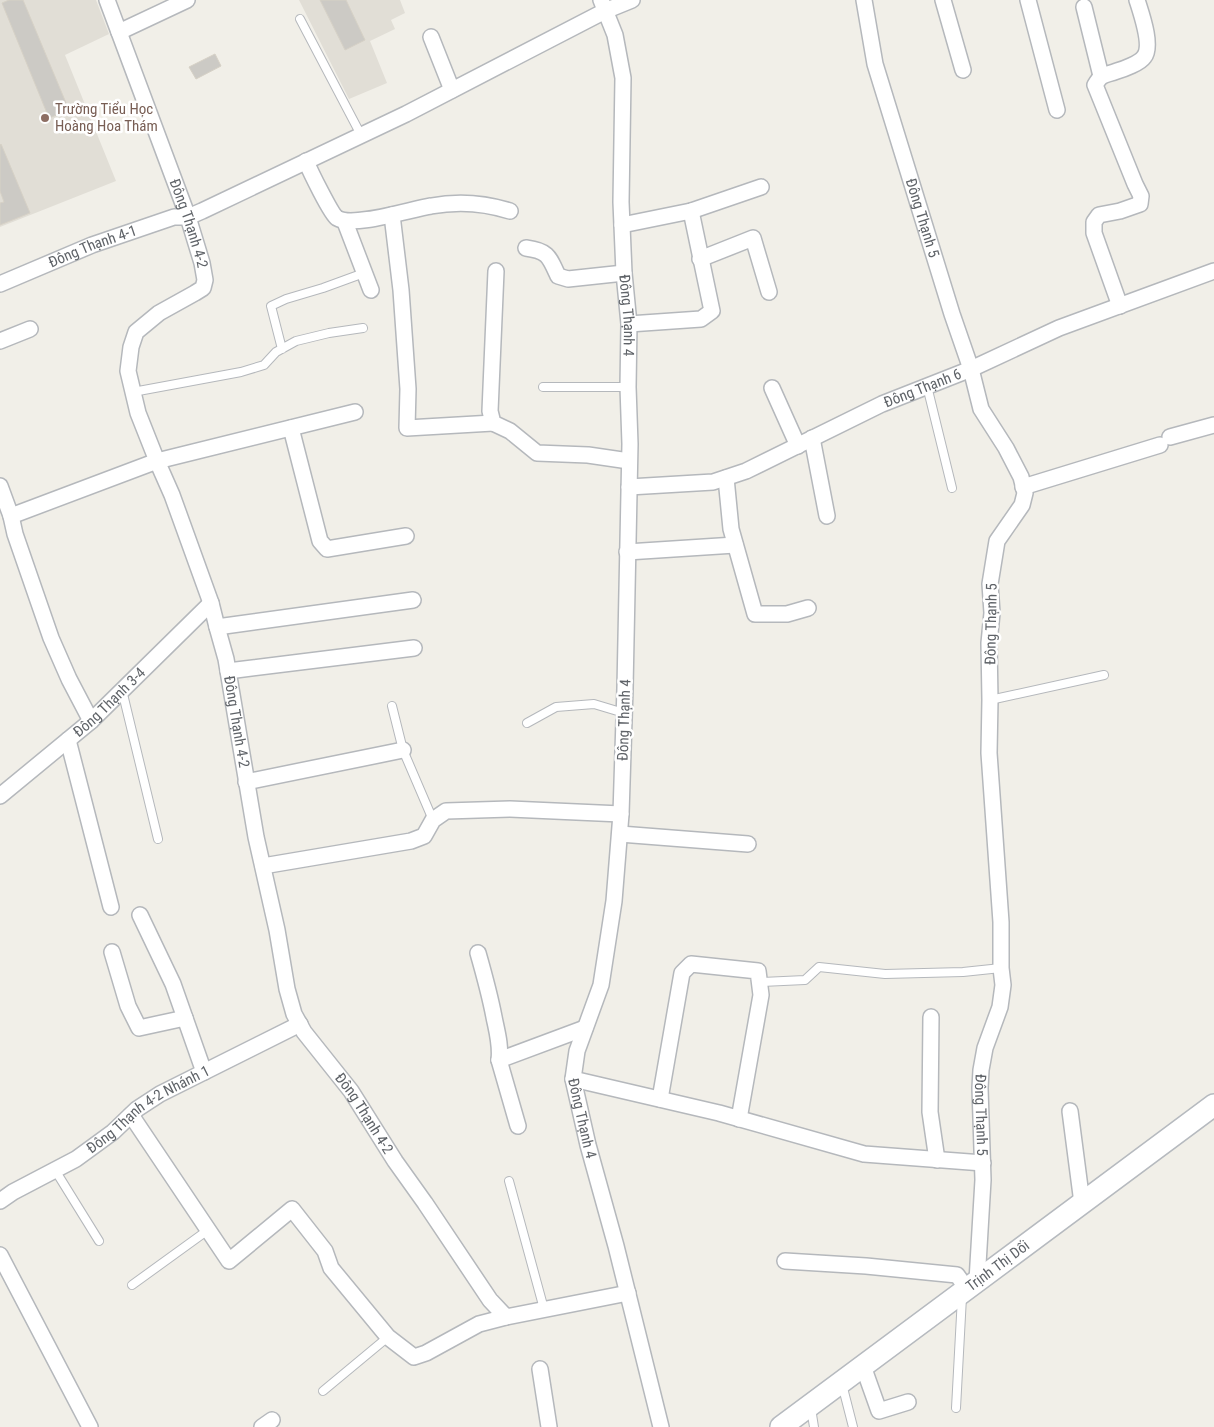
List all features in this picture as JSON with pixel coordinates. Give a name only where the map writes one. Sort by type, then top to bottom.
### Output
[{"type":"main road","name":"Trịnh Thị Dối","points":[[782,1427],[1214,1104]]},
{"type":"street","name":"Đông Thạnh 4-2","points":[[107,0],[188,217],[202,263],[205,280],[203,288],[159,313],[136,332],[131,347],[128,371],[138,413],[172,495],[211,602],[228,671],[262,866],[277,930],[287,989],[294,1014],[304,1032],[351,1091],[395,1161],[425,1202],[490,1300],[506,1317]]},
{"type":"street","points":[[119,32],[187,0]]},
{"type":"street","points":[[603,5],[632,0]]},
{"type":"street","name":"Đông Thạnh 5","points":[[864,0],[875,64],[971,369],[981,409],[1006,448],[1021,477],[1025,493],[1022,505],[997,541],[990,584],[992,613],[989,643],[989,753],[1001,922],[1002,985],[1000,1007],[984,1048],[981,1070],[984,1180],[969,1287]]},
{"type":"street","points":[[943,0],[963,70]]},
{"type":"street","points":[[1028,0],[1057,110]]},
{"type":"street","points":[[1100,76],[1129,67],[1144,58],[1148,49],[1145,26],[1137,0]]},
{"type":"street","name":"Đông Thạnh 4-1","points":[[0,284],[92,245],[174,217],[188,217],[452,90],[603,5]]},
{"type":"street","name":"Đông Thạnh 4","points":[[603,5],[615,35],[623,78],[621,202],[624,273],[629,324],[628,387],[630,444],[624,713],[620,834],[614,901],[600,985],[577,1051],[573,1079],[588,1145],[628,1292],[661,1427]]},
{"type":"street","points":[[1084,7],[1100,76],[1095,85],[1141,196],[1140,204],[1120,211],[1099,215],[1094,222],[1094,233],[1120,306]]},
{"type":"street","points":[[431,37],[452,90]]},
{"type":"street","points":[[306,161],[335,217],[345,222],[455,203],[491,205],[510,211]]},
{"type":"street","points":[[622,226],[691,211],[761,187]]},
{"type":"street","points":[[629,324],[701,318],[712,311],[691,211]]},
{"type":"street","points":[[392,215],[408,389],[407,428],[493,423],[510,431],[537,452],[588,455],[629,461]]},
{"type":"street","points":[[345,222],[371,290]]},
{"type":"street","points":[[700,260],[753,238],[769,292]]},
{"type":"street","points":[[526,248],[541,250],[551,259],[558,276],[568,279],[624,273]]},
{"type":"street","points":[[493,423],[490,411],[496,271]]},
{"type":"street","name":"Đông Thạnh 6","points":[[629,487],[713,482],[746,471],[882,404],[971,369],[1059,328],[1214,271]]},
{"type":"street","points":[[0,341],[30,329]]},
{"type":"street","points":[[772,388],[798,446]]},
{"type":"street","points":[[11,516],[157,461],[355,412]]},
{"type":"street","points":[[1023,487],[1214,425]]},
{"type":"street","points":[[291,428],[320,541],[326,549],[406,536]]},
{"type":"street","points":[[812,438],[827,516]]},
{"type":"street","points":[[726,478],[731,529],[755,614],[787,614],[808,608]]},
{"type":"street","points":[[0,486],[51,638],[69,679],[91,721]]},
{"type":"street","points":[[627,552],[735,545]]},
{"type":"street","points":[[217,627],[412,600]]},
{"type":"street","name":"Đông Thạnh 3-4","points":[[0,796],[91,721],[211,602]]},
{"type":"street","points":[[228,671],[414,648]]},
{"type":"street","points":[[68,740],[111,908]]},
{"type":"street","points":[[246,782],[403,750]]},
{"type":"street","points":[[262,866],[411,841],[424,836],[433,820],[446,811],[510,810],[621,814]]},
{"type":"street","points":[[620,834],[748,844]]},
{"type":"street","points":[[140,915],[173,984],[204,1072]]},
{"type":"street","points":[[112,952],[128,1006],[139,1028],[185,1018]]},
{"type":"street","points":[[478,952],[499,1042],[498,1060],[518,1126]]},
{"type":"street","points":[[660,1099],[682,973],[691,964],[758,971],[761,995],[739,1118]]},
{"type":"street","points":[[931,1018],[930,1112],[937,1160]]},
{"type":"street","name":"Đông Thạnh 4-2 Nhánh 1","points":[[0,1201],[13,1192],[76,1159],[114,1132],[136,1109],[160,1094],[300,1024]]},
{"type":"street","points":[[498,1060],[585,1028]]},
{"type":"street","points":[[573,1079],[739,1118],[864,1154],[983,1163]]},
{"type":"street","points":[[1070,1111],[1082,1203]]},
{"type":"street","points":[[131,1115],[229,1261],[292,1210],[325,1251],[331,1268],[388,1337],[414,1357],[426,1353],[479,1324],[628,1292]]},
{"type":"street","points":[[0,1255],[90,1427]]},
{"type":"street","points":[[785,1261],[866,1266],[957,1276],[969,1287]]},
{"type":"street","points":[[863,1366],[879,1410],[908,1402]]},
{"type":"street","points":[[540,1369],[549,1427]]},
{"type":"lane","points":[[300,18],[361,135]]},
{"type":"lane","points":[[282,349],[271,306],[286,299],[364,273]]},
{"type":"lane","points":[[133,392],[240,372],[264,365],[276,352],[296,341],[329,333],[363,328]]},
{"type":"lane","points":[[927,386],[952,488]]},
{"type":"lane","points":[[543,387],[628,387]]},
{"type":"lane","points":[[990,700],[1104,675]]},
{"type":"lane","points":[[122,690],[158,839]]},
{"type":"lane","points":[[527,723],[556,707],[594,704],[624,713]]},
{"type":"lane","points":[[392,706],[403,750],[433,820]]},
{"type":"lane","points":[[760,982],[805,980],[819,967],[885,974],[963,972],[1001,968]]},
{"type":"lane","points":[[55,1170],[99,1241]]},
{"type":"lane","points":[[509,1181],[544,1309]]},
{"type":"lane","points":[[132,1285],[208,1230]]},
{"type":"lane","points":[[956,1408],[969,1287]]},
{"type":"lane","points":[[323,1391],[388,1337]]},
{"type":"lane","points":[[842,1382],[853,1427]]},
{"type":"lane","points":[[810,1406],[814,1427]]},
{"type":"shaded area","name":"Trường Tiểu Học Hoàng Hoa Thám","points":[[0,0],[96,0],[109,34],[65,55],[116,181],[0,227]]},
{"type":"shaded area","points":[[299,0],[400,0],[405,13],[391,20],[395,29],[370,41],[387,83],[349,99]]},
{"type":"building","points":[[9,0],[23,0],[69,110],[49,118],[2,3]]},
{"type":"building","points":[[320,0],[346,0],[365,40],[345,50]]},
{"type":"building","points":[[215,54],[221,66],[196,79],[189,67]]},
{"type":"building","points":[[1,144],[30,213],[0,225],[0,203],[4,202],[0,191]]},
{"type":"place","name":"Trường Tiểu Học Hoàng Hoa Thám","points":[[45,118]]}]
